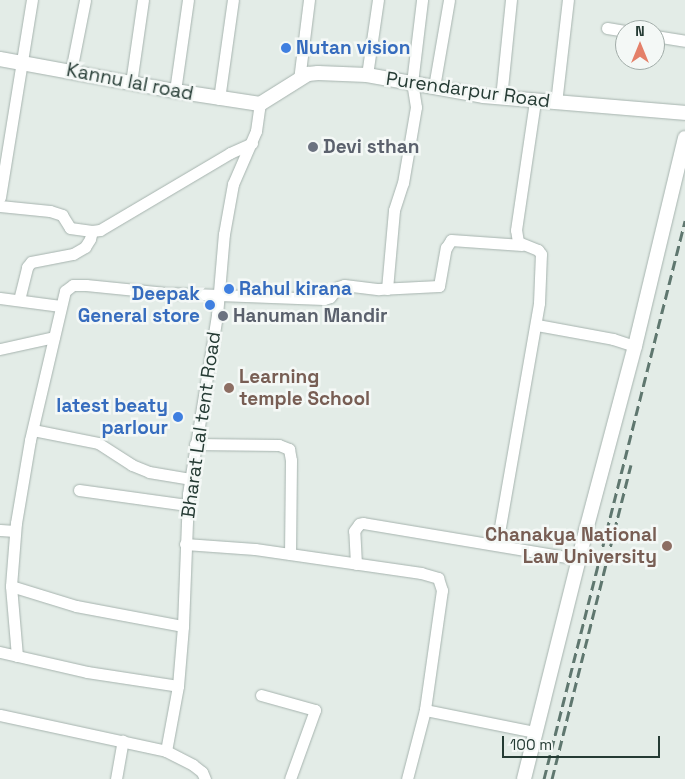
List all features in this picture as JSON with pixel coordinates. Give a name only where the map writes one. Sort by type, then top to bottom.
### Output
[{"type":"street","points":[[0,197],[5,137],[32,0]]},
{"type":"street","points":[[71,70],[85,0]]},
{"type":"street","points":[[131,83],[143,0]]},
{"type":"street","points":[[175,91],[188,0]]},
{"type":"street","points":[[219,98],[233,0]]},
{"type":"street","points":[[299,80],[309,0]]},
{"type":"street","points":[[367,75],[378,0]]},
{"type":"street","points":[[387,289],[394,210],[403,183],[416,107],[412,83],[422,0]]},
{"type":"street","points":[[434,87],[449,0]]},
{"type":"street","points":[[501,98],[511,0]]},
{"type":"street","points":[[556,102],[568,0]]},
{"type":"street","points":[[608,28],[615,29]]},
{"type":"street","points":[[665,38],[685,41]]},
{"type":"street","name":"Kannu lal road","points":[[0,58],[175,91],[260,104]]},
{"type":"street","name":"Purendarpur Road","points":[[260,104],[308,74],[318,73],[367,75],[501,98],[685,112]]},
{"type":"street","points":[[522,245],[518,242],[516,230],[535,101]]},
{"type":"street","name":"Bharat Lal tent Road","points":[[166,751],[178,686],[183,626],[187,505],[195,444],[215,330],[231,195],[237,173],[252,143],[260,104]]},
{"type":"street","points":[[524,779],[578,559],[635,346],[685,138]]},
{"type":"street","points":[[0,206],[57,213],[62,215],[70,228],[92,231],[109,226],[230,153],[252,143]]},
{"type":"street","points":[[20,300],[27,267],[31,262],[73,254],[84,247],[90,240],[92,231]]},
{"type":"street","points":[[17,656],[11,586],[15,531],[33,430],[60,306],[65,291],[73,285],[218,296],[324,299],[330,297],[338,287],[344,285],[387,289],[439,286],[446,248],[451,240],[522,245],[538,250],[541,254],[537,325],[497,544]]},
{"type":"street","points":[[0,298],[60,306]]},
{"type":"street","points":[[537,325],[613,339],[635,346]]},
{"type":"street","points":[[0,349],[54,337]]},
{"type":"street","points":[[33,430],[98,443],[124,461],[148,472],[191,479]]},
{"type":"street","points":[[195,444],[280,445],[289,449],[291,460],[290,554]]},
{"type":"street","points":[[79,490],[187,505]]},
{"type":"street","points":[[356,564],[354,531],[359,524],[368,523],[578,559]]},
{"type":"street","points":[[0,530],[15,531]]},
{"type":"street","points":[[185,544],[290,554],[422,573],[438,578],[442,584],[425,710],[407,779]]},
{"type":"street","points":[[11,586],[106,613],[183,626]]},
{"type":"street","points":[[0,652],[87,672],[178,686]]},
{"type":"street","points":[[261,695],[315,710],[290,779]]},
{"type":"street","points":[[425,710],[535,732]]},
{"type":"street","points":[[0,716],[123,740],[166,751],[193,764],[202,777]]},
{"type":"street","points":[[116,779],[123,740]]},
{"type":"railway","points":[[544,779],[685,221]]},
{"type":"railway","points":[[552,779],[631,465]]},
{"type":"place","name":"Nutan vision","points":[[286,48]]},
{"type":"place","name":"Devi sthan","points":[[313,147]]},
{"type":"place","name":"Rahul kirana","points":[[229,289]]},
{"type":"place","name":"Deepak General store","points":[[210,305]]},
{"type":"place","name":"Hanuman Mandir","points":[[223,316]]},
{"type":"place","name":"Learning temple School","points":[[229,388]]},
{"type":"place","name":"latest beaty parlour","points":[[178,417]]},
{"type":"place","name":"Chanakya National Law University","points":[[667,546]]}]
